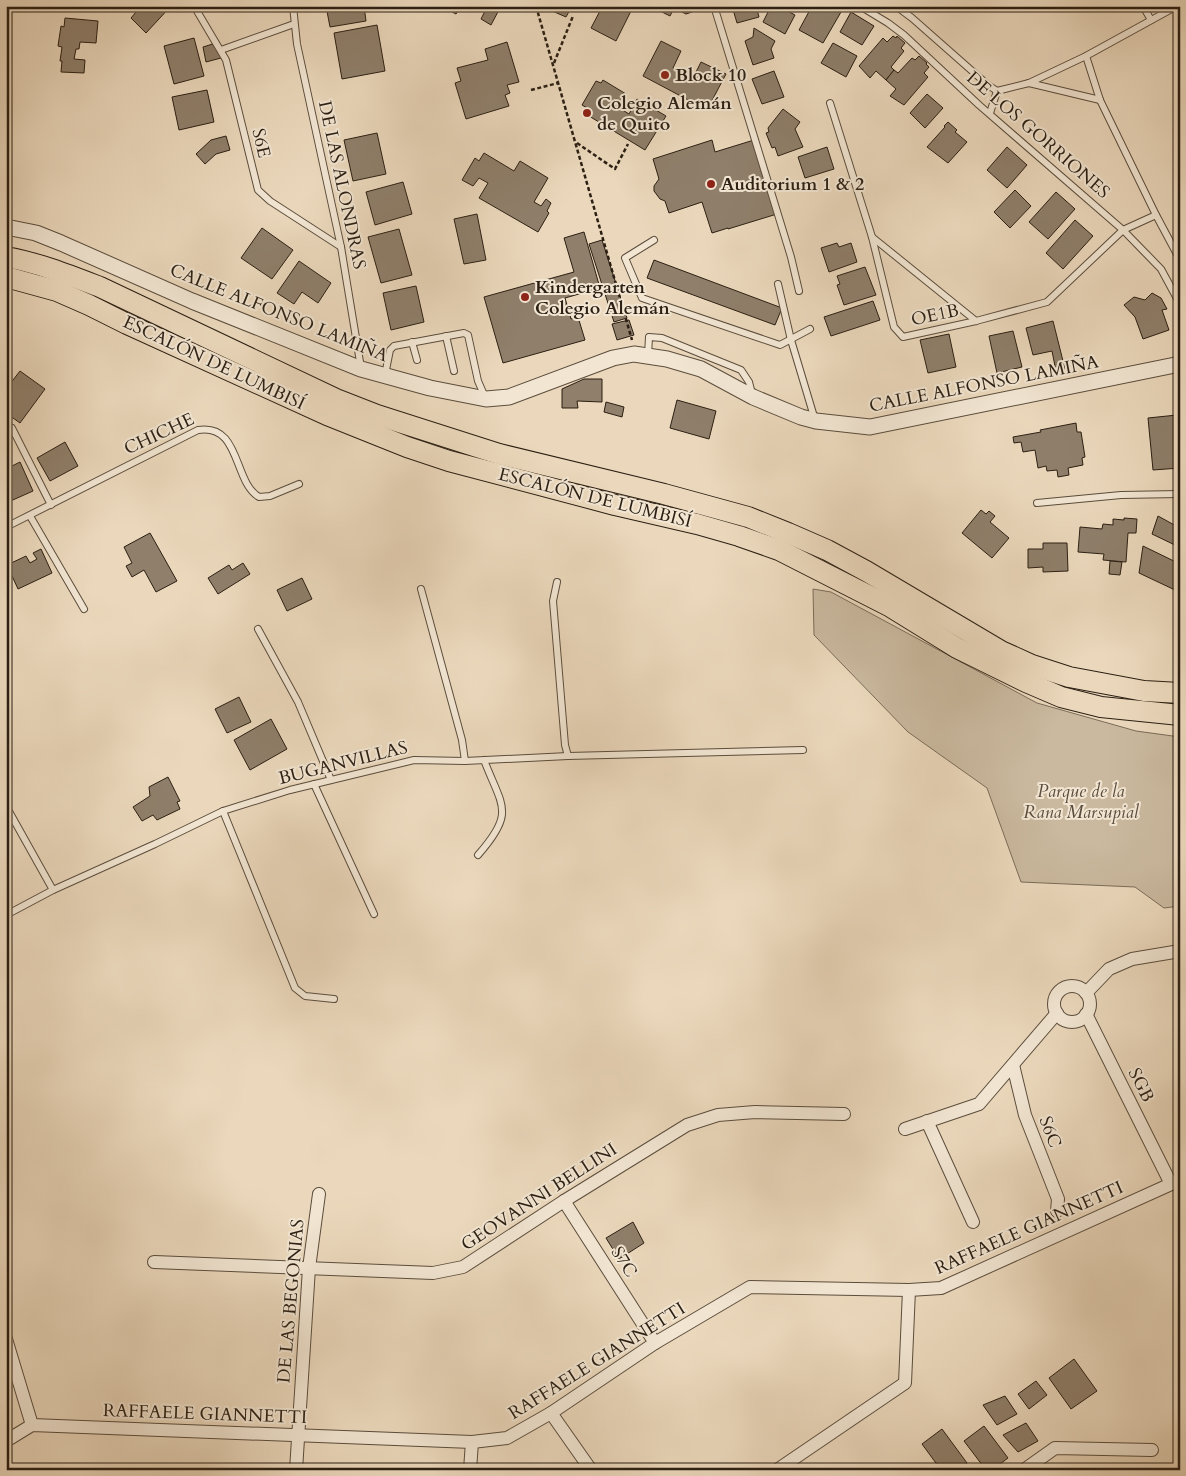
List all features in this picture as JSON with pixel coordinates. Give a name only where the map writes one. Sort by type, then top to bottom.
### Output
[{"type":"main road","name":"ESCALÓN DE LUMBISÍ","points":[[6,257],[24,260],[62,272],[100,287],[336,399],[377,415],[499,454],[664,494],[756,520],[826,550],[902,592],[1001,651],[1032,665],[1069,677],[1094,682],[1144,691],[1180,693]]},
{"type":"main road","name":"ESCALÓN DE LUMBISÍ","points":[[6,277],[65,294],[369,434],[449,461],[615,506],[697,524],[779,550],[890,606],[958,648],[1026,682],[1062,697],[1101,707],[1180,715]]},
{"type":"street","name":"CALLE ALFONSO LAMIÑA","points":[[6,227],[36,233],[192,301],[361,369],[440,390],[486,399],[509,397],[613,358],[634,354],[648,355],[701,369],[753,398],[816,421],[870,427],[1180,364]]},
{"type":"street","points":[[1086,992],[1110,969],[1132,959],[1179,953]]},
{"type":"street","points":[[1070,986],[1081,988],[1086,992],[1090,1004],[1082,1018],[1071,1021],[1065,1020],[1057,1013],[1054,1001],[1059,991],[1070,986]]},
{"type":"street","points":[[904,1129],[979,1104],[1057,1013]]},
{"type":"street","name":"SGB","points":[[1086,1014],[1165,1172],[1175,1182]]},
{"type":"street","name":"S6C","points":[[1013,1065],[1025,1115],[1058,1199],[1057,1211]]},
{"type":"street","name":"GEOVANNI BELLINI","points":[[154,1262],[433,1273],[463,1267],[564,1200],[687,1125],[718,1116],[755,1112],[844,1114]]},
{"type":"street","points":[[927,1122],[973,1222]]},
{"type":"street","name":"RAFFAELE GIANNETTI","points":[[32,1425],[472,1442],[507,1438],[551,1413],[655,1343],[750,1287],[909,1290],[941,1288],[1175,1182]]},
{"type":"street","name":"DE LAS BEGONIAS","points":[[296,1470],[309,1268],[319,1194]]},
{"type":"street","name":"S7C","points":[[564,1200],[655,1343]]},
{"type":"street","points":[[777,1470],[905,1383],[909,1290]]},
{"type":"street","points":[[6,1339],[32,1425],[6,1441]]},
{"type":"street","points":[[551,1413],[590,1470]]},
{"type":"street","points":[[470,1470],[472,1442]]},
{"type":"street","points":[[1024,1470],[1055,1448],[1152,1450]]},
{"type":"lane","name":"DE LAS ALONDRAS","points":[[293,6],[294,24],[341,247],[361,369]]},
{"type":"lane","points":[[714,6],[791,257],[799,291]]},
{"type":"lane","name":"DE LOS GORRIONES","points":[[860,6],[904,35],[979,105],[1124,230],[1162,269],[1180,304]]},
{"type":"lane","name":"DE LOS GORRIONES","points":[[896,6],[997,91]]},
{"type":"lane","points":[[1143,6],[1151,20]]},
{"type":"lane","points":[[990,113],[997,91],[1029,83],[1086,56],[1177,6]]},
{"type":"lane","name":"S6E","points":[[197,11],[221,50],[229,71],[258,190],[341,247]]},
{"type":"lane","points":[[221,50],[294,24]]},
{"type":"lane","name":"DE LOS GORRIONES","points":[[1086,56],[1100,100],[1180,260]]},
{"type":"lane","points":[[1029,83],[1100,100]]},
{"type":"lane","name":"OE1B","points":[[830,103],[872,237],[894,327],[904,337],[976,321],[1047,302],[1124,230],[1156,215]]},
{"type":"lane","points":[[872,237],[976,321]]},
{"type":"lane","points":[[654,240],[625,258],[642,298],[780,345],[810,329]]},
{"type":"lane","points":[[778,284],[791,340],[816,421]]},
{"type":"lane","points":[[385,376],[386,363],[390,350],[394,346],[464,333],[468,335],[478,381],[486,399]]},
{"type":"lane","points":[[446,336],[454,372]]},
{"type":"lane","points":[[412,342],[417,360]]},
{"type":"lane","points":[[12,428],[51,505]]},
{"type":"lane","name":"CHICHE","points":[[6,527],[198,430],[208,428],[219,432],[227,440],[251,489],[256,495],[264,498],[299,484]]},
{"type":"lane","points":[[1037,503],[1121,496],[1180,494]]},
{"type":"lane","points":[[30,516],[84,609]]},
{"type":"lane","points":[[557,582],[553,601],[565,745],[568,756]]},
{"type":"lane","points":[[421,589],[462,740],[465,761]]},
{"type":"lane","points":[[258,629],[298,702],[331,780]]},
{"type":"lane","name":"BUGANVILLAS","points":[[6,915],[53,890],[223,811],[314,784],[414,760],[465,761],[568,756],[803,750]]},
{"type":"lane","points":[[478,855],[492,840],[502,817],[502,807],[496,786],[484,760]]},
{"type":"lane","points":[[314,784],[374,914]]},
{"type":"lane","points":[[6,806],[53,890]]},
{"type":"lane","points":[[223,811],[295,988],[305,996],[334,999]]},
{"type":"path","points":[[536,6],[632,340]]},
{"type":"path","points":[[554,64],[573,16]]},
{"type":"path","points":[[531,90],[558,83]]},
{"type":"path","points":[[576,142],[615,169],[628,144]]},
{"type":"green space","name":"Parque de la Rana Marsupial","points":[[813,589],[831,592],[1037,703],[1136,731],[1180,737],[1180,906],[1164,908],[1135,887],[1021,882],[987,788],[908,732],[814,635]]},
{"type":"building","points":[[141,6],[171,6],[146,33],[131,18]]},
{"type":"building","points":[[326,6],[364,6],[366,21],[330,27]]},
{"type":"building","points":[[441,6],[461,6],[456,14]]},
{"type":"building","points":[[477,6],[501,6],[491,25],[481,19],[485,11]]},
{"type":"building","points":[[552,6],[572,6],[566,17],[550,10]]},
{"type":"building","points":[[595,6],[633,7],[616,41],[591,28],[601,9]]},
{"type":"building","points":[[650,6],[695,6],[692,12],[686,14],[674,8],[670,16]]},
{"type":"building","points":[[732,6],[756,6],[759,17],[737,23]]},
{"type":"building","points":[[771,6],[778,6],[795,15],[785,34],[763,22]]},
{"type":"building","points":[[812,6],[829,6],[841,12],[823,43],[799,30]]},
{"type":"building","points":[[851,12],[874,26],[862,45],[840,32]]},
{"type":"building","points":[[65,18],[98,21],[96,43],[80,42],[79,49],[76,49],[74,59],[85,60],[84,73],[61,72],[62,47],[58,46],[61,26],[64,27]]},
{"type":"building","points":[[377,25],[385,71],[342,79],[334,33]]},
{"type":"building","points":[[754,28],[775,41],[771,49],[774,58],[753,65],[745,41],[753,37]]},
{"type":"building","points":[[893,36],[896,38],[897,36],[905,43],[901,48],[904,51],[891,67],[894,70],[886,80],[876,71],[870,78],[859,66],[883,38],[887,42]]},
{"type":"building","points":[[194,38],[204,76],[174,84],[164,46]]},
{"type":"building","name":"Block 10","points":[[661,41],[681,51],[673,68],[693,78],[701,62],[726,74],[707,110],[643,76]]},
{"type":"building","points":[[507,42],[519,82],[507,85],[510,93],[505,95],[509,106],[466,119],[455,83],[461,81],[457,68],[488,60],[485,49]]},
{"type":"building","points":[[216,43],[221,58],[206,62],[203,47]]},
{"type":"building","points":[[833,43],[857,56],[846,77],[821,63]]},
{"type":"building","points":[[919,56],[929,67],[924,73],[928,77],[904,105],[890,96],[896,89],[886,80],[894,70],[898,73],[912,58],[915,60]]},
{"type":"building","points":[[774,71],[784,97],[762,104],[752,79]]},
{"type":"building","points":[[603,80],[626,94],[621,102],[616,99],[613,104],[629,114],[637,99],[666,116],[645,150],[584,113],[587,108],[582,105],[596,81],[601,83]]},
{"type":"building","points":[[207,90],[214,122],[179,130],[172,97]]},
{"type":"building","points":[[927,94],[943,108],[925,128],[910,113]]},
{"type":"building","points":[[783,109],[800,122],[795,129],[803,147],[778,156],[775,147],[772,148],[766,133],[769,132],[768,128]]},
{"type":"building","points":[[948,122],[957,130],[955,132],[967,142],[948,163],[927,147]]},
{"type":"building","points":[[377,133],[386,174],[353,181],[344,140]]},
{"type":"building","points":[[226,136],[230,150],[216,154],[205,164],[196,154],[211,140]]},
{"type":"building","name":"Auditorium 1 & 2","points":[[712,140],[715,152],[754,140],[777,214],[712,233],[702,202],[669,213],[665,201],[660,199],[654,191],[654,186],[659,179],[653,159]]},
{"type":"building","points":[[827,147],[834,169],[805,178],[798,157]]},
{"type":"building","points":[[1007,147],[1027,165],[1007,188],[987,170]]},
{"type":"building","points":[[484,153],[514,171],[520,161],[548,178],[534,202],[541,206],[546,199],[551,203],[547,211],[549,213],[538,232],[479,198],[488,183],[479,178],[473,186],[462,180],[475,158],[479,161]]},
{"type":"building","points":[[403,182],[412,214],[375,225],[366,192]]},
{"type":"building","points":[[1015,190],[1031,206],[1010,228],[994,212]]},
{"type":"building","points":[[1056,192],[1075,209],[1048,239],[1029,222]]},
{"type":"building","points":[[477,214],[486,260],[464,264],[454,219]]},
{"type":"building","points":[[1075,220],[1093,236],[1063,269],[1046,253]]},
{"type":"building","points":[[262,228],[293,250],[272,279],[241,258]]},
{"type":"building","points":[[399,229],[412,275],[381,283],[368,237]]},
{"type":"building","name":"Kindergarten Colegio Alemán","points":[[584,232],[600,288],[565,298],[571,319],[578,317],[585,340],[503,363],[484,297],[574,272],[564,238]]},
{"type":"building","points":[[602,240],[627,318],[614,322],[589,244]]},
{"type":"building","points":[[837,243],[839,247],[851,243],[857,262],[829,272],[821,248]]},
{"type":"building","points":[[654,260],[782,308],[775,325],[647,278]]},
{"type":"building","points":[[299,261],[331,283],[318,303],[302,292],[294,304],[277,293]]},
{"type":"building","points":[[865,267],[876,295],[844,305],[837,285],[840,284],[837,276]]},
{"type":"building","points":[[416,286],[424,322],[391,330],[383,293]]},
{"type":"building","points":[[1152,293],[1161,298],[1167,309],[1162,310],[1169,330],[1143,339],[1135,317],[1124,305],[1134,297],[1145,300]]},
{"type":"building","points":[[873,301],[880,320],[831,336],[824,317]]},
{"type":"building","points":[[629,320],[634,335],[617,340],[612,324]]},
{"type":"building","points":[[1053,321],[1065,369],[1056,371],[1052,351],[1033,355],[1026,328]]},
{"type":"building","points":[[1013,331],[1022,367],[997,373],[989,336]]},
{"type":"building","points":[[949,334],[956,367],[928,373],[920,340]]},
{"type":"building","points":[[20,371],[45,389],[20,423],[6,413],[6,389]]},
{"type":"building","points":[[584,379],[602,379],[602,402],[577,401],[578,408],[562,408],[562,389]]},
{"type":"building","points":[[677,400],[716,411],[709,439],[670,428]]},
{"type":"building","points":[[606,402],[624,407],[622,417],[604,412]]},
{"type":"building","points":[[1177,415],[1180,468],[1153,470],[1148,418]]},
{"type":"building","points":[[1076,423],[1077,432],[1081,432],[1085,457],[1082,458],[1083,465],[1068,468],[1069,475],[1058,477],[1057,470],[1047,471],[1046,466],[1038,468],[1035,450],[1023,452],[1021,442],[1014,443],[1013,437]]},
{"type":"building","points":[[65,442],[78,466],[50,481],[37,458]]},
{"type":"building","points":[[20,462],[33,491],[6,503],[8,478],[6,469]]},
{"type":"building","points":[[981,510],[986,514],[989,511],[995,516],[990,522],[1009,538],[992,558],[962,533]]},
{"type":"building","points":[[1158,516],[1178,527],[1180,540],[1177,546],[1152,534]]},
{"type":"building","points":[[1124,518],[1137,519],[1136,533],[1128,533],[1126,562],[1103,560],[1104,554],[1078,552],[1080,527],[1102,529],[1103,524],[1113,525],[1113,519],[1124,520]]},
{"type":"building","points":[[150,533],[177,581],[156,592],[144,570],[132,577],[126,566],[132,563],[124,547]]},
{"type":"building","points":[[1043,543],[1067,543],[1068,571],[1043,572],[1043,567],[1028,568],[1028,549],[1043,549]]},
{"type":"building","points":[[1143,546],[1180,564],[1180,586],[1175,590],[1139,573]]},
{"type":"building","points":[[41,549],[52,573],[18,589],[7,565],[26,556],[30,563],[37,559],[33,553]]},
{"type":"building","points":[[1110,561],[1122,562],[1120,575],[1109,574]]},
{"type":"building","points":[[243,563],[250,574],[218,594],[208,578],[229,565],[232,570]]},
{"type":"building","points":[[302,578],[312,599],[287,611],[277,590]]},
{"type":"building","points":[[239,697],[251,722],[227,733],[215,709]]},
{"type":"building","points":[[271,719],[287,749],[250,770],[234,740]]},
{"type":"building","points":[[168,777],[180,801],[177,802],[180,809],[157,820],[153,815],[142,821],[133,807],[150,796],[149,787]]},
{"type":"building","points":[[633,1222],[644,1243],[619,1259],[606,1238]]},
{"type":"building","points":[[1074,1359],[1097,1391],[1071,1409],[1049,1378]]},
{"type":"building","points":[[1036,1381],[1047,1395],[1029,1409],[1018,1394]]},
{"type":"building","points":[[1005,1396],[1017,1414],[997,1425],[983,1405]]},
{"type":"building","points":[[1026,1423],[1038,1441],[1018,1452],[1003,1435]]},
{"type":"building","points":[[984,1426],[1008,1458],[992,1470],[986,1470],[964,1441]]},
{"type":"building","points":[[942,1429],[967,1463],[958,1470],[941,1470],[922,1444]]},
{"type":"place","name":"Block 10","points":[[665,75]]},
{"type":"place","name":"Colegio Alemán de Quito","points":[[587,113]]},
{"type":"place","name":"Auditorium 1 & 2","points":[[711,184]]},
{"type":"place","name":"Kindergarten Colegio Alemán","points":[[525,297]]}]
